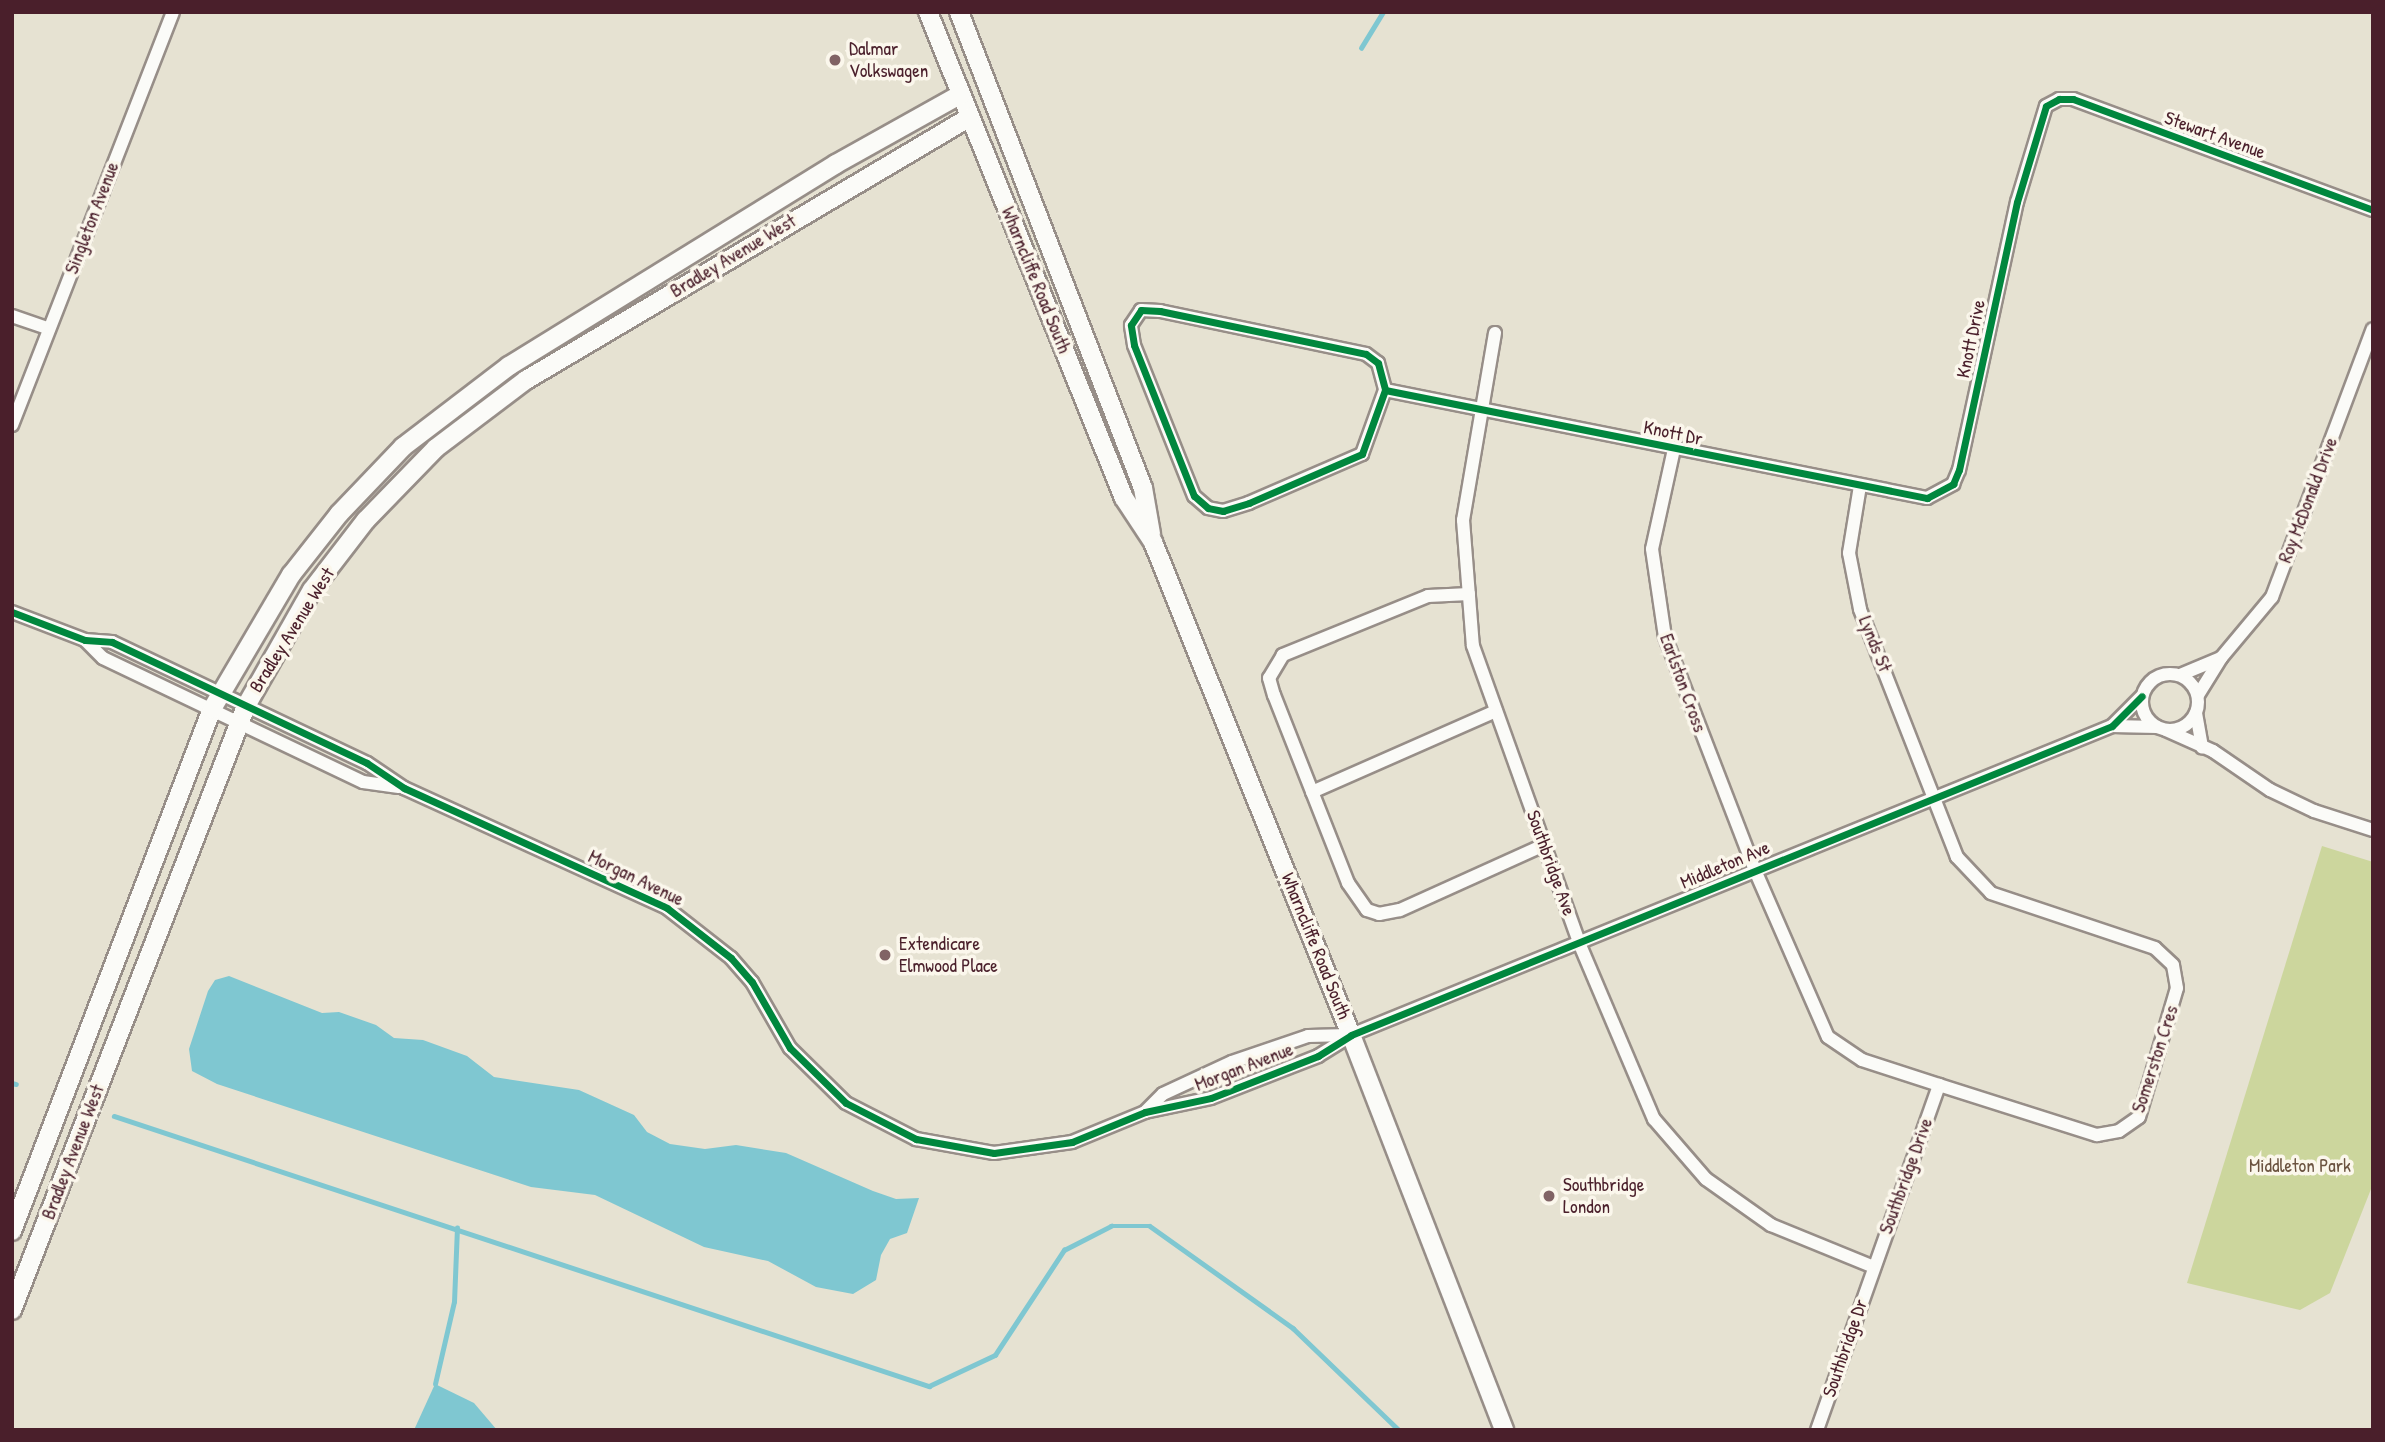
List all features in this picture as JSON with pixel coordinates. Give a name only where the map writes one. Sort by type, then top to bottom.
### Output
[{"type":"main road","name":"Wharncliffe Road South","points":[[928,12],[1124,498],[1153,542],[1352,1035],[1504,1430]]},
{"type":"main road","name":"Wharncliffe Road South","points":[[959,12],[1143,488],[1153,542]]},
{"type":"main road","name":"Bradley Avenue West","points":[[12,1231],[216,701],[291,575],[339,514],[403,447],[509,366],[836,164],[961,94]]},
{"type":"main road","name":"Bradley Avenue West","points":[[12,1310],[243,714],[312,590],[366,520],[436,448],[526,380],[970,117]]},
{"type":"street","name":"Singleton Avenue","points":[[12,425],[168,14]]},
{"type":"street","name":"Stewart Avenue","points":[[2046,106],[2059,99],[2073,99],[2373,210]]},
{"type":"street","name":"Knott Drive","points":[[1860,486],[1927,498],[1953,484],[2017,202],[2046,106]]},
{"type":"street","points":[[1141,310],[1160,311],[1366,354],[1378,363],[1385,390],[1362,454],[1249,503],[1223,511],[1208,508],[1194,496],[1134,345],[1131,325],[1141,310]]},
{"type":"street","points":[[12,316],[49,329]]},
{"type":"street","name":"Roy McDonald Drive","points":[[2198,695],[2221,658],[2272,597],[2373,329]]},
{"type":"street","name":"Southbridge Ave","points":[[1494,332],[1463,520],[1473,646],[1580,945],[1654,1119],[1706,1179],[1771,1226],[1874,1267]]},
{"type":"street","name":"Knott Dr","points":[[1385,390],[1860,486]]},
{"type":"street","name":"Earlston Cross","points":[[1674,449],[1652,550],[1665,637],[1754,868]]},
{"type":"street","name":"Lynds St","points":[[1860,486],[1849,553],[1860,609],[1936,795]]},
{"type":"street","points":[[1469,594],[1428,596],[1283,655],[1273,666],[1269,678],[1274,695],[1356,900],[1379,914],[1400,910],[1544,845]]},
{"type":"street","name":"Morgan Avenue","points":[[12,612],[85,640],[111,642],[363,782],[404,788]]},
{"type":"street","points":[[2112,726],[2142,696],[2152,679],[2180,675],[2221,658]]},
{"type":"street","points":[[2180,675],[2192,683],[2198,695],[2196,713],[2202,747]]},
{"type":"street","points":[[2142,696],[2142,708],[2162,729],[2202,747],[2270,790],[2314,811],[2373,830]]},
{"type":"street","points":[[1312,792],[1496,711]]},
{"type":"street","points":[[2112,726],[2162,729],[2184,727],[2196,713]]},
{"type":"street","name":"Morgan Avenue","points":[[243,714],[367,763],[404,788],[653,901],[695,926],[747,976],[785,1040],[816,1077],[862,1114],[898,1132],[954,1149],[1013,1152],[1072,1142],[1145,1112],[1211,1098],[1318,1056],[1352,1035]]},
{"type":"street","name":"Middleton Ave","points":[[1352,1035],[1580,945],[1754,868],[2112,726]]},
{"type":"street","name":"Somerston Cres","points":[[1754,868],[1828,1037],[1862,1060],[1938,1085],[2097,1135],[2119,1131],[2139,1117],[2177,988],[2173,965],[2155,948],[1991,893],[1957,857],[1936,795]]},
{"type":"street","name":"Morgan Avenue","points":[[1145,1112],[1163,1094],[1232,1062],[1308,1036],[1352,1035]]},
{"type":"street","name":"Southbridge Drive","points":[[1874,1267],[1938,1085]]},
{"type":"street","name":"Southbridge Dr","points":[[1817,1430],[1874,1267]]},
{"type":"green space","name":"Middleton Park","points":[[2322,846],[2373,862],[2373,1184],[2330,1293],[2300,1310],[2187,1283]]},
{"type":"water","points":[[229,976],[322,1013],[339,1012],[376,1025],[394,1038],[423,1040],[467,1056],[494,1077],[579,1090],[634,1115],[647,1132],[670,1144],[705,1149],[736,1145],[786,1153],[896,1199],[919,1198],[907,1233],[890,1239],[881,1255],[876,1280],[853,1294],[816,1287],[768,1261],[704,1247],[595,1195],[531,1187],[217,1084],[192,1071],[189,1049],[208,991],[215,980]]},
{"type":"water","points":[[435,1384],[474,1403],[497,1430],[414,1430]]},
{"type":"waterway","points":[[1361,48],[1383,12]]},
{"type":"waterway","points":[[12,1083],[16,1084]]},
{"type":"waterway","points":[[114,1116],[929,1386],[995,1355],[1064,1250],[1111,1226],[1150,1226],[1293,1328],[1399,1430]]},
{"type":"waterway","points":[[435,1384],[454,1302],[457,1228]]},
{"type":"cycle path","points":[[1385,390],[1362,454],[1249,503],[1223,511],[1208,508],[1194,496],[1134,345],[1131,325],[1141,310],[1160,311],[1366,354],[1378,363],[1385,390],[1927,498],[1953,484],[1959,470],[2017,202],[2046,106],[2059,99],[2073,99],[2373,210]]},
{"type":"cycle path","points":[[12,612],[85,640],[112,642],[367,763],[404,788],[667,908],[731,958],[752,982],[790,1048],[846,1103],[916,1139],[994,1153],[1072,1142],[1145,1112],[1211,1098],[1318,1056],[1351,1035],[2112,726],[2142,696]]},
{"type":"place","name":"Dalmar Volkswagen","points":[[835,60]]},
{"type":"place","name":"Extendicare Elmwood Place","points":[[885,955]]},
{"type":"place","name":"Southbridge London","points":[[1549,1196]]}]
